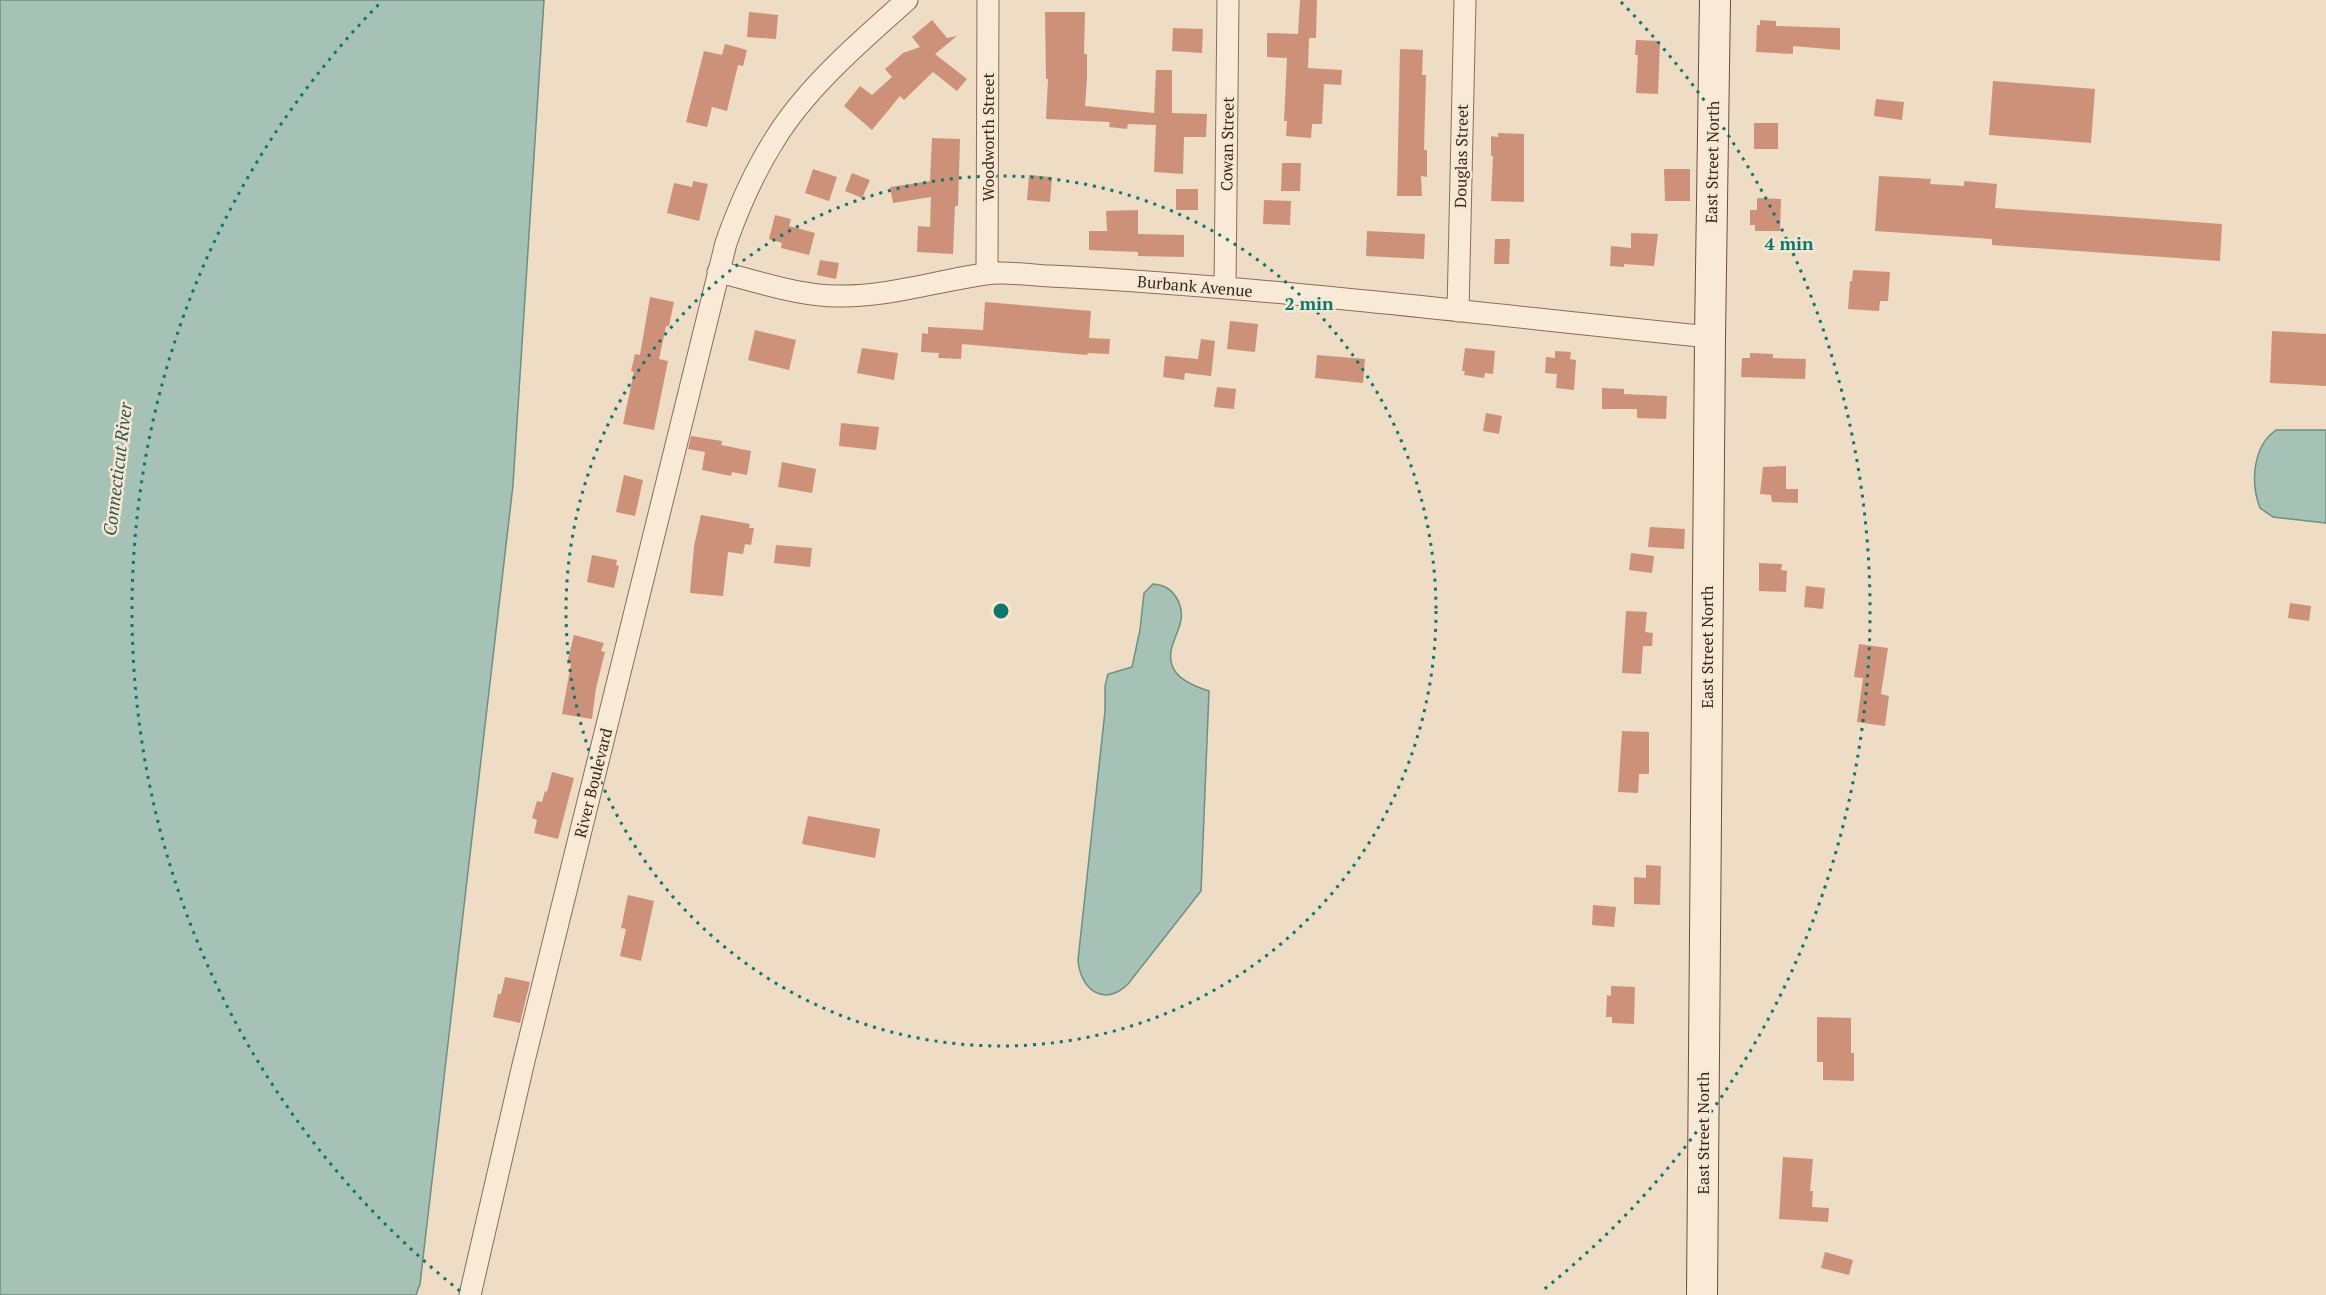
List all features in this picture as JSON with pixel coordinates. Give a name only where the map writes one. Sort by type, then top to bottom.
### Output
[{"type":"main road","name":"East Street North","points":[[1702,1295],[1715,0]]},
{"type":"street","name":"River Boulevard","points":[[471,1295],[523,1065],[718,272],[740,202],[775,138],[811,93],[907,0]]},
{"type":"street","name":"Woodworth Street","points":[[987,273],[988,0]]},
{"type":"street","name":"Cowan Street","points":[[1225,288],[1228,0]]},
{"type":"street","name":"Douglas Street","points":[[1458,311],[1465,0]]},
{"type":"street","name":"Burbank Avenue","points":[[718,272],[803,292],[838,296],[867,295],[907,289],[987,273],[1123,280],[1225,288],[1710,337]]},
{"type":"water","name":"Connecticut River","points":[[0,0],[544,0],[513,485],[420,1284],[416,1295],[0,1295]]},
{"type":"water","points":[[2276,430],[2326,430],[2326,523],[2273,517],[2260,508],[2255,487],[2258,455],[2262,445]]},
{"type":"water","points":[[1153,584],[1171,591],[1180,607],[1180,624],[1171,656],[1174,670],[1187,682],[1209,691],[1201,891],[1128,984],[1119,991],[1102,995],[1088,987],[1083,979],[1078,960],[1105,711],[1105,686],[1108,674],[1132,667],[1140,630],[1144,593]]},
{"type":"building","points":[[1300,0],[1317,0],[1316,38],[1309,38],[1308,68],[1342,70],[1341,85],[1324,84],[1322,124],[1312,124],[1311,138],[1286,136],[1287,121],[1284,121],[1287,58],[1267,57],[1267,33],[1298,34]]},
{"type":"building","points":[[749,12],[778,15],[776,39],[747,37]]},
{"type":"building","points":[[1045,12],[1085,12],[1084,54],[1087,54],[1087,79],[1085,106],[1154,113],[1156,70],[1172,70],[1172,113],[1207,114],[1206,137],[1184,137],[1183,174],[1154,172],[1156,125],[1128,124],[1127,129],[1109,127],[1110,122],[1046,119],[1048,79],[1046,79]]},
{"type":"building","points":[[932,20],[947,38],[957,36],[935,54],[967,79],[957,91],[933,72],[904,100],[900,96],[872,130],[844,106],[860,86],[872,95],[892,77],[885,69],[903,53],[920,47],[912,37]]},
{"type":"building","points":[[1760,20],[1776,21],[1776,26],[1840,28],[1840,50],[1793,46],[1793,54],[1756,52],[1757,25],[1760,25]]},
{"type":"building","points":[[1173,28],[1203,29],[1202,53],[1172,51]]},
{"type":"building","points":[[1636,40],[1660,41],[1658,94],[1636,93],[1638,55],[1635,55]]},
{"type":"building","points":[[725,44],[747,50],[743,66],[738,65],[727,111],[712,107],[707,127],[686,122],[704,51],[722,55]]},
{"type":"building","points":[[1400,49],[1423,50],[1422,75],[1426,75],[1424,150],[1427,150],[1427,177],[1421,176],[1422,196],[1397,196]]},
{"type":"building","points":[[1993,81],[2095,89],[2091,143],[1989,135]]},
{"type":"building","points":[[1876,99],[1904,102],[1902,120],[1874,116]]},
{"type":"building","points":[[1754,123],[1778,123],[1778,149],[1754,149]]},
{"type":"building","points":[[1498,133],[1524,134],[1524,202],[1491,201],[1493,156],[1491,156],[1491,136],[1498,137]]},
{"type":"building","points":[[932,138],[960,139],[958,206],[955,206],[953,254],[917,252],[918,226],[930,227],[931,197],[893,203],[890,187],[930,181]]},
{"type":"building","points":[[1282,163],[1301,163],[1300,191],[1281,191]]},
{"type":"building","points":[[813,169],[837,177],[829,201],[805,193]]},
{"type":"building","points":[[1664,169],[1690,169],[1690,201],[1665,201]]},
{"type":"building","points":[[852,173],[870,180],[862,198],[845,191]]},
{"type":"building","points":[[1029,175],[1052,177],[1050,202],[1027,200]]},
{"type":"building","points":[[1879,176],[1931,179],[1930,184],[1964,186],[1964,181],[1997,184],[1995,208],[2222,224],[2220,261],[1992,245],[1992,239],[1875,231]]},
{"type":"building","points":[[693,181],[708,184],[699,221],[667,213],[674,183],[692,187]]},
{"type":"building","points":[[1176,189],[1198,189],[1198,210],[1176,210]]},
{"type":"building","points":[[1757,198],[1781,199],[1780,231],[1755,231],[1755,225],[1750,225],[1750,210],[1757,210]]},
{"type":"building","points":[[1264,200],[1291,201],[1290,225],[1263,224]]},
{"type":"building","points":[[1138,210],[1138,234],[1184,235],[1184,257],[1138,256],[1138,252],[1089,250],[1089,231],[1107,231],[1106,211]]},
{"type":"building","points":[[775,215],[791,219],[789,226],[815,233],[809,255],[781,248],[782,243],[769,239]]},
{"type":"building","points":[[1367,231],[1425,234],[1424,259],[1366,256]]},
{"type":"building","points":[[1631,233],[1658,234],[1654,266],[1624,264],[1624,267],[1610,266],[1611,246],[1631,248]]},
{"type":"building","points":[[1495,239],[1510,239],[1509,264],[1494,264]]},
{"type":"building","points":[[820,260],[839,263],[836,279],[817,275]]},
{"type":"building","points":[[1853,270],[1890,272],[1888,301],[1880,301],[1879,311],[1848,309]]},
{"type":"building","points":[[650,297],[674,302],[659,359],[668,361],[654,430],[623,424],[634,372],[631,371],[635,354],[640,355]]},
{"type":"building","points":[[985,302],[1091,311],[1089,338],[1110,339],[1109,354],[1088,353],[1087,355],[962,344],[961,359],[938,358],[939,353],[921,352],[922,333],[928,334],[928,327],[983,330]]},
{"type":"building","points":[[1230,321],[1258,324],[1255,352],[1227,349]]},
{"type":"building","points":[[755,330],[796,340],[789,370],[748,360]]},
{"type":"building","points":[[2272,331],[2326,334],[2326,386],[2270,383]]},
{"type":"building","points":[[1201,339],[1215,341],[1211,376],[1185,373],[1184,380],[1163,377],[1165,356],[1198,359]]},
{"type":"building","points":[[862,348],[898,353],[894,380],[857,373]]},
{"type":"building","points":[[1465,348],[1495,351],[1493,374],[1485,373],[1484,378],[1464,375],[1465,371],[1462,371]]},
{"type":"building","points":[[1555,351],[1571,352],[1570,359],[1576,360],[1574,390],[1556,388],[1557,374],[1545,373],[1546,357],[1555,358]]},
{"type":"building","points":[[1750,353],[1773,354],[1773,358],[1806,359],[1805,379],[1741,377],[1742,358],[1750,358]]},
{"type":"building","points":[[1317,355],[1365,359],[1363,383],[1315,378]]},
{"type":"building","points":[[1217,387],[1236,389],[1234,409],[1214,407]]},
{"type":"building","points":[[1602,388],[1624,389],[1624,394],[1667,396],[1666,419],[1637,418],[1637,409],[1602,409]]},
{"type":"building","points":[[1486,413],[1502,416],[1499,434],[1483,431]]},
{"type":"building","points":[[841,423],[879,427],[876,450],[839,446]]},
{"type":"building","points":[[691,436],[722,441],[721,445],[751,451],[747,475],[732,472],[731,476],[702,470],[705,452],[688,449]]},
{"type":"building","points":[[782,462],[816,469],[812,493],[778,487]]},
{"type":"building","points":[[1786,466],[1786,489],[1798,489],[1798,503],[1772,502],[1771,495],[1760,494],[1763,467]]},
{"type":"building","points":[[624,475],[643,480],[635,516],[616,512]]},
{"type":"building","points":[[701,515],[750,524],[749,528],[754,528],[751,545],[745,544],[743,554],[728,552],[723,596],[690,593],[694,546]]},
{"type":"building","points":[[1650,527],[1685,529],[1684,549],[1648,547]]},
{"type":"building","points":[[776,545],[812,548],[810,567],[774,563]]},
{"type":"building","points":[[1631,553],[1654,556],[1652,573],[1629,570]]},
{"type":"building","points":[[592,555],[617,560],[616,565],[619,566],[614,588],[587,582]]},
{"type":"building","points":[[1759,563],[1782,564],[1781,570],[1787,571],[1786,592],[1759,591]]},
{"type":"building","points":[[1806,586],[1825,588],[1823,609],[1804,607]]},
{"type":"building","points":[[2290,603],[2311,606],[2309,621],[2288,618]]},
{"type":"building","points":[[1626,611],[1647,612],[1645,632],[1653,633],[1652,646],[1643,646],[1641,674],[1622,673]]},
{"type":"building","points":[[574,635],[604,643],[601,651],[605,652],[596,688],[592,719],[562,714],[571,664],[567,663]]},
{"type":"building","points":[[1859,644],[1888,648],[1881,694],[1889,696],[1885,726],[1857,722],[1863,678],[1854,677]]},
{"type":"building","points":[[1622,731],[1649,732],[1649,774],[1639,774],[1638,793],[1618,792]]},
{"type":"building","points":[[552,772],[574,778],[558,839],[534,833],[537,820],[532,818],[537,801],[542,802],[545,791],[547,792]]},
{"type":"building","points":[[808,816],[880,829],[875,858],[802,844]]},
{"type":"building","points":[[1646,865],[1661,866],[1660,905],[1634,904],[1634,877],[1646,878]]},
{"type":"building","points":[[628,895],[654,901],[641,961],[620,956],[626,929],[621,928]]},
{"type":"building","points":[[1593,905],[1616,907],[1614,927],[1592,925]]},
{"type":"building","points":[[505,977],[530,982],[520,1023],[493,1017],[498,994],[501,994]]},
{"type":"building","points":[[1611,986],[1635,987],[1634,1024],[1612,1023],[1612,1017],[1606,1017],[1607,995],[1611,996]]},
{"type":"building","points":[[1817,1017],[1851,1018],[1854,1081],[1823,1080],[1823,1062],[1817,1062]]},
{"type":"building","points":[[1783,1157],[1813,1159],[1810,1191],[1813,1191],[1812,1207],[1829,1208],[1828,1222],[1779,1219]]},
{"type":"building","points":[[1825,1252],[1853,1260],[1849,1275],[1821,1268]]}]
